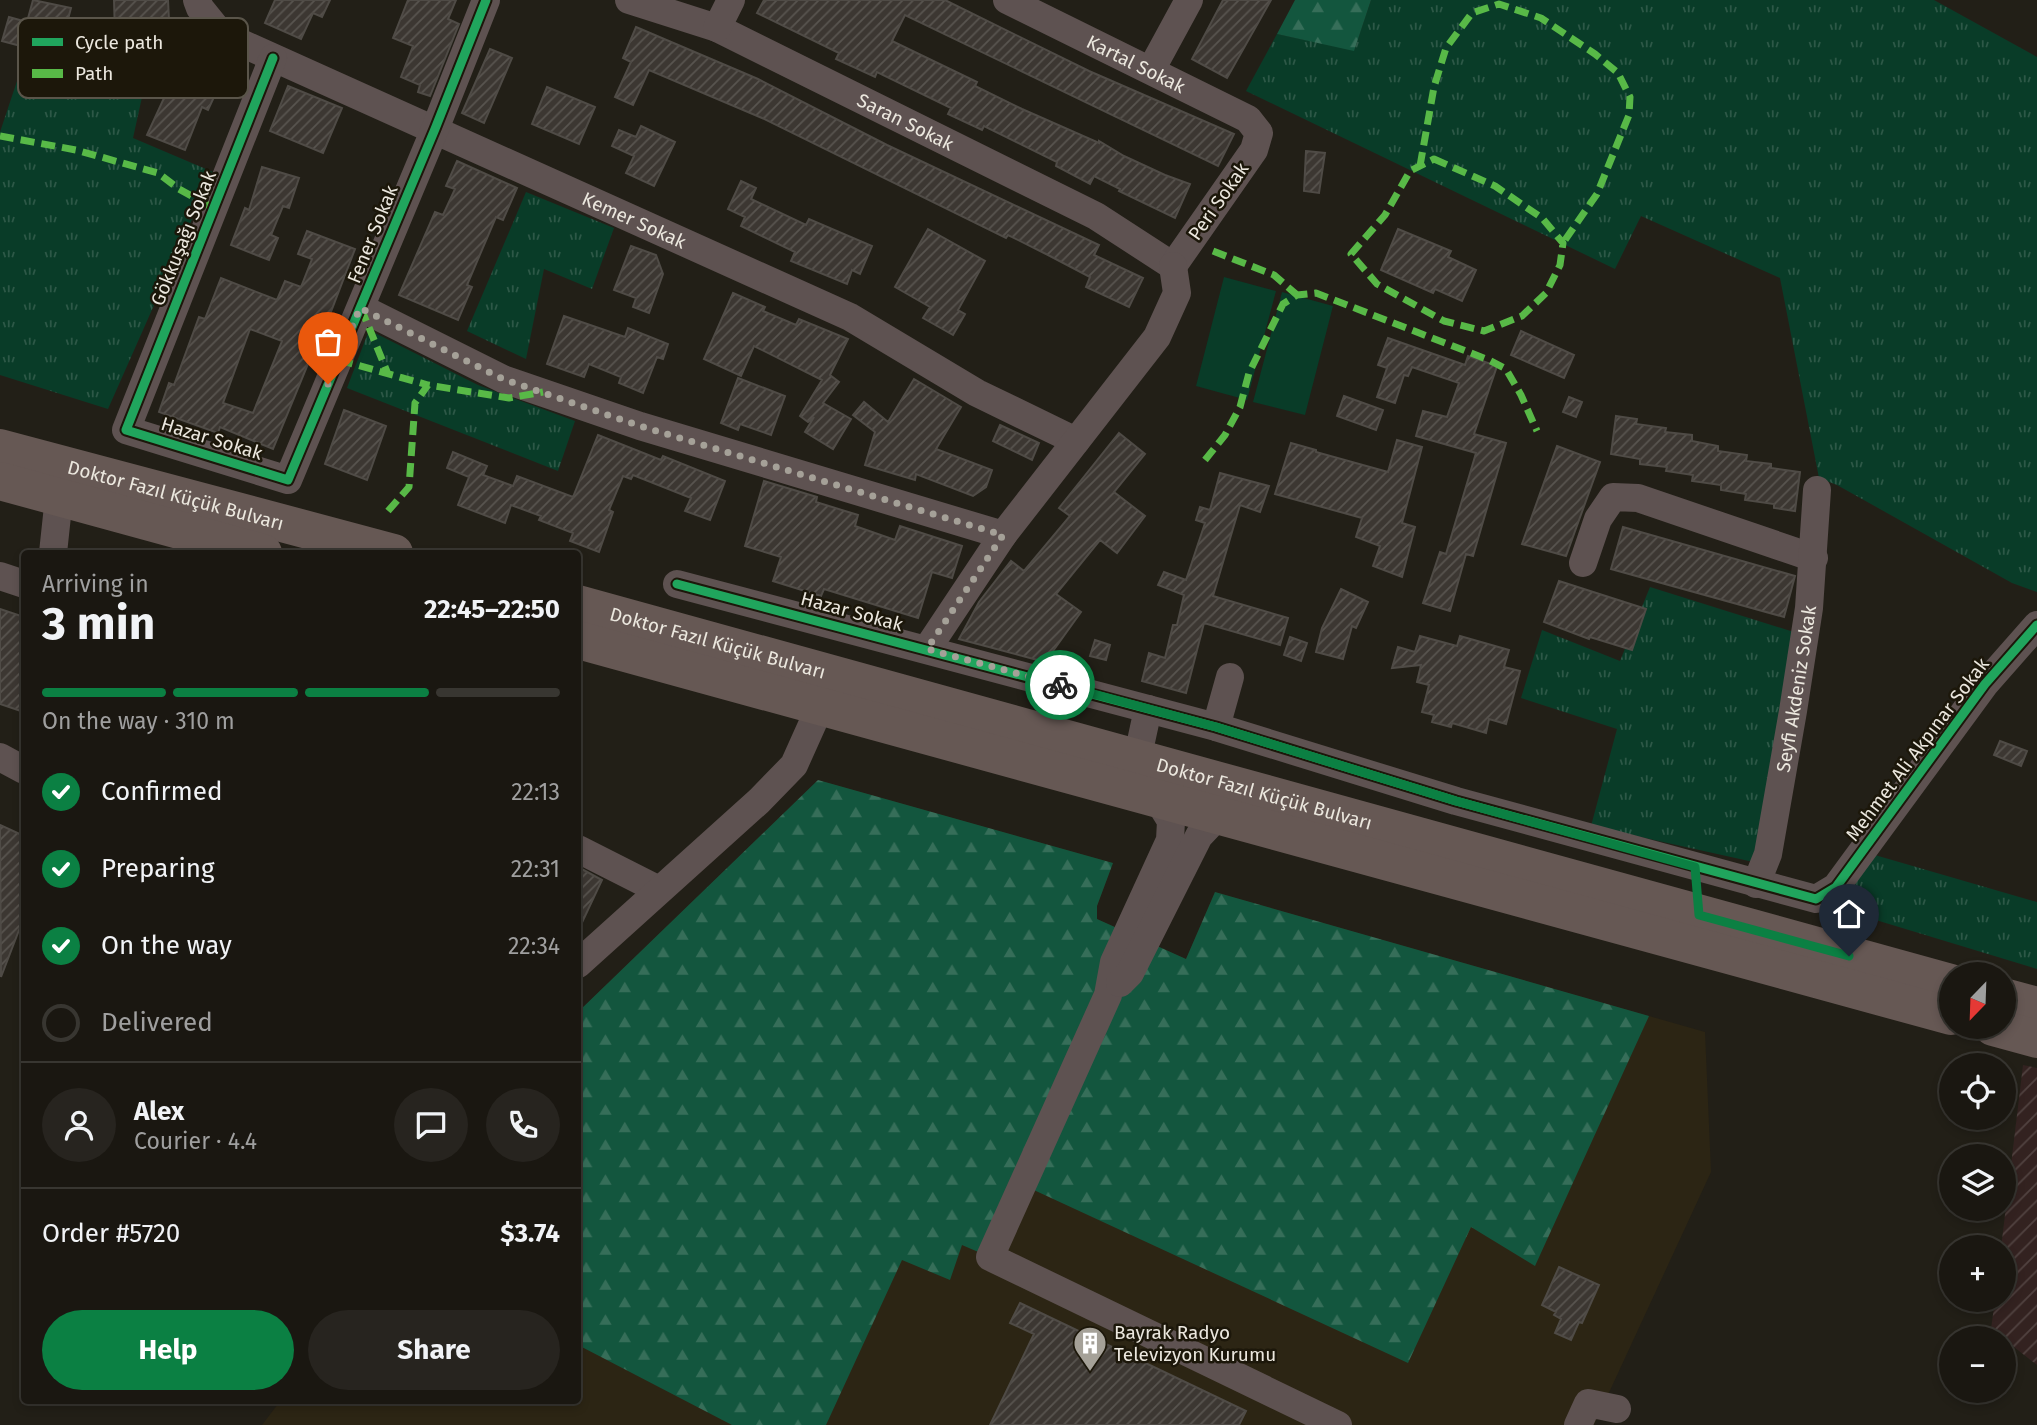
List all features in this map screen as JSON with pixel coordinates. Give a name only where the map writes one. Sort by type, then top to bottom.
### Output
[{"type":"highway","name":"Doktor Fazıl Küçük Bulvarı","points":[[0,448],[383,550]]},
{"type":"highway","name":"Doktor Fazıl Küçük Bulvarı","points":[[0,481],[252,550]]},
{"type":"highway","name":"Doktor Fazıl Küçük Bulvarı","points":[[581,605],[1939,980]]},
{"type":"highway","name":"Doktor Fazıl Küçük Bulvarı","points":[[581,641],[1939,1013]]},
{"type":"highway","points":[[2016,1001],[2037,1006]]},
{"type":"highway","points":[[2016,1033],[2037,1039]]},
{"type":"street","name":"Kemer Sokak","points":[[198,0],[200,8],[208,18]]},
{"type":"street","name":"Fener Sokak","points":[[288,480],[435,130],[486,0]]},
{"type":"street","name":"Saran Sokak","points":[[629,0],[717,28],[1096,216],[1173,266]]},
{"type":"street","points":[[717,28],[731,0]]},
{"type":"street","name":"Kartal Sokak","points":[[1007,0],[1248,119],[1259,133]]},
{"type":"street","points":[[1151,70],[1189,0]]},
{"type":"street","name":"Kemer Sokak","points":[[248,46],[850,317],[977,393],[1076,441]]},
{"type":"street","name":"Gökkuşağı Sokak","points":[[126,430],[273,58]]},
{"type":"street","name":"Peri Sokak","points":[[1173,266],[1254,150],[1259,133]]},
{"type":"street","points":[[927,649],[1003,535],[1157,337],[1177,293],[1173,266]]},
{"type":"street","points":[[360,308],[503,379],[640,426],[1003,535]]},
{"type":"street","name":"Hazar Sokak","points":[[126,430],[288,480]]},
{"type":"street","name":"Seyfi Akdeniz Sokak","points":[[1756,884],[1768,854],[1809,608],[1817,491]]},
{"type":"street","points":[[52,550],[59,497]]},
{"type":"street","points":[[1583,563],[1598,519],[1613,497],[1638,498],[1814,558]]},
{"type":"street","points":[[0,576],[21,583]]},
{"type":"street","name":"Hazar Sokak","points":[[677,584],[1216,727],[1456,801],[1756,884],[1816,899],[1826,895]]},
{"type":"street","name":"Mehmet Ali Akpınar Sokak","points":[[1826,895],[1836,887],[1985,684],[2037,625]]},
{"type":"street","points":[[1216,727],[1230,677]]},
{"type":"street","points":[[581,961],[759,801],[794,765],[820,707]]},
{"type":"street","points":[[1137,760],[1148,709]]},
{"type":"street","points":[[0,757],[21,768]]},
{"type":"street","points":[[1158,800],[1171,821],[1170,840],[1114,962],[1108,995],[990,1257],[1338,1425]]},
{"type":"street","points":[[1108,995],[1129,973],[1199,836],[1217,817]]},
{"type":"street","points":[[581,851],[659,890]]},
{"type":"street","points":[[1695,867],[1699,915]]},
{"type":"street","points":[[1578,1425],[1588,1403],[1617,1409]]},
{"type":"shaded area","name":"Bayrak Radyo Televizyon Kurumu","points":[[818,780],[1113,863],[1097,906],[1097,919],[1186,959],[1215,892],[1705,1032],[1711,1172],[1594,1425],[262,1425],[278,1404],[581,1404],[581,1009]]},
{"type":"shaded area","points":[[2023,1065],[2037,1068],[2037,1365],[2016,1349],[2016,1326],[1991,1326],[1993,1312],[2016,1312],[2016,1235],[2003,1235],[2004,1221],[2016,1221],[2016,1144],[2014,1144]]},
{"type":"green space","points":[[1295,0],[1371,0],[1354,51],[1277,34]]},
{"type":"green space","points":[[1371,0],[1934,0],[2037,57],[2037,592],[2012,583],[1837,485],[1819,478],[1780,278],[1641,216],[1615,269],[1246,91],[1277,34],[1354,50]]},
{"type":"green space","points":[[18,78],[18,98],[142,98],[133,138],[213,172],[108,409],[0,375],[0,132]]},
{"type":"green space","points":[[526,192],[614,228],[592,289],[544,269],[526,359],[467,331]]},
{"type":"green space","points":[[1224,277],[1276,291],[1247,400],[1196,386]]},
{"type":"green space","points":[[1282,292],[1333,306],[1305,415],[1253,402]]},
{"type":"green space","points":[[369,330],[478,385],[575,421],[558,471],[347,388]]},
{"type":"green space","points":[[1650,587],[1816,639],[1776,867],[1591,826],[1617,729],[1521,698],[1542,630],[1620,661]]},
{"type":"green space","name":"Bayrak Radyo Televizyon Kurumu","points":[[818,780],[1113,863],[1097,906],[1097,919],[1186,959],[1215,892],[1649,1016],[1535,1266],[1471,1227],[1408,1363],[1023,1185],[990,1257],[962,1245],[950,1280],[902,1260],[826,1425],[732,1425],[581,1347],[581,1009]]},
{"type":"green space","points":[[1868,853],[2037,902],[2037,969],[2016,962],[1833,907]]},
{"type":"building","points":[[33,0],[71,8],[68,18],[28,18]]},
{"type":"building","points":[[114,0],[168,0],[169,18],[114,18]]},
{"type":"building","points":[[275,0],[330,0],[322,17],[313,13],[301,39],[265,23]]},
{"type":"building","points":[[408,0],[456,0],[448,19],[459,24],[430,96],[418,92],[420,85],[401,77],[413,46],[393,38]]},
{"type":"building","points":[[764,0],[945,0],[1089,71],[1234,134],[1218,166],[905,15],[892,41],[977,82],[975,86],[1022,109],[1099,141],[1124,156],[1190,184],[1175,218],[1094,176],[1090,184],[1056,166],[1057,162],[984,126],[982,130],[948,114],[951,108],[877,72],[875,77],[836,59],[839,53],[757,13]]},
{"type":"building","points":[[1223,0],[1271,0],[1227,78],[1192,59]]},
{"type":"building","points":[[9,17],[18,20],[18,45],[2,41]]},
{"type":"building","points":[[636,27],[758,79],[887,145],[1099,245],[1094,255],[1143,278],[1129,307],[1086,287],[1090,277],[1008,235],[1006,238],[762,118],[649,70],[633,105],[615,97],[631,62],[623,58]]},
{"type":"building","points":[[490,49],[512,58],[484,123],[462,113]]},
{"type":"building","points":[[288,86],[342,108],[323,153],[270,131]]},
{"type":"building","points":[[547,87],[595,107],[579,144],[532,124]]},
{"type":"building","points":[[164,98],[214,98],[208,110],[202,107],[185,150],[147,135]]},
{"type":"building","points":[[641,126],[675,142],[654,186],[626,173],[634,156],[612,146],[619,130],[636,137]]},
{"type":"building","points":[[1306,151],[1325,153],[1319,193],[1304,191]]},
{"type":"building","points":[[457,161],[517,188],[503,220],[496,217],[467,285],[472,287],[458,320],[399,295],[435,212],[443,215],[455,189],[446,186]]},
{"type":"building","points":[[262,167],[299,178],[289,208],[283,206],[271,235],[278,238],[269,260],[231,245],[245,208],[249,210]]},
{"type":"building","points":[[741,181],[756,188],[751,199],[806,225],[809,219],[872,246],[860,274],[852,270],[847,284],[791,261],[795,252],[741,226],[745,217],[728,209]]},
{"type":"building","points":[[928,229],[985,261],[958,310],[965,314],[953,335],[923,318],[930,307],[895,287]]},
{"type":"building","points":[[1398,229],[1451,251],[1448,257],[1476,270],[1462,301],[1435,289],[1433,293],[1381,270]]},
{"type":"building","points":[[307,231],[355,249],[319,343],[317,342],[273,449],[220,427],[218,433],[159,412],[169,383],[174,385],[199,317],[205,319],[221,278],[277,300],[285,281],[301,287],[312,259],[298,254]],"holes":[[[250,329],[282,341],[253,413],[223,403]]]},
{"type":"building","points":[[631,246],[656,255],[663,274],[649,313],[633,307],[636,298],[614,290]]},
{"type":"building","points":[[733,293],[765,307],[763,311],[796,325],[799,319],[848,339],[830,375],[839,382],[823,403],[851,419],[833,449],[805,432],[814,417],[808,422],[800,416],[822,380],[754,346],[741,376],[704,359]]},
{"type":"building","points":[[564,316],[625,337],[628,328],[668,344],[663,359],[657,357],[643,393],[619,383],[621,377],[589,364],[584,377],[547,364]]},
{"type":"building","points":[[1521,331],[1574,355],[1564,378],[1511,355]]},
{"type":"building","points":[[1388,338],[1465,365],[1468,356],[1497,366],[1474,434],[1506,443],[1473,556],[1466,554],[1450,611],[1423,603],[1440,552],[1446,554],[1476,453],[1416,436],[1423,411],[1447,417],[1459,383],[1412,367],[1408,376],[1404,375],[1395,403],[1377,397],[1387,368],[1378,365]]},
{"type":"building","points":[[738,378],[785,396],[771,435],[740,424],[738,430],[721,423]]},
{"type":"building","points":[[914,379],[961,407],[936,449],[992,470],[986,487],[973,496],[916,474],[915,480],[865,465],[875,432],[853,415],[864,402],[888,422]]},
{"type":"building","points":[[1344,396],[1383,410],[1376,430],[1337,416]]},
{"type":"building","points":[[1569,397],[1582,402],[1576,417],[1563,412]]},
{"type":"building","points":[[344,410],[386,426],[367,480],[325,464]]},
{"type":"building","points":[[1616,416],[1637,419],[1636,424],[1666,428],[1665,432],[1692,435],[1692,441],[1718,446],[1718,451],[1747,455],[1746,461],[1800,472],[1795,511],[1774,508],[1774,504],[1745,500],[1746,494],[1721,490],[1721,485],[1692,481],[1693,475],[1666,471],[1667,467],[1640,464],[1640,459],[1611,454]]},
{"type":"building","points":[[1000,425],[1039,443],[1032,460],[993,441]]},
{"type":"building","points":[[1119,433],[1145,454],[1114,492],[1145,516],[1117,553],[1100,540],[1056,594],[1081,612],[1045,662],[959,639],[979,602],[1011,561],[1024,571],[1070,516],[1059,508]]},
{"type":"building","points":[[598,435],[661,460],[663,456],[725,481],[710,520],[685,511],[691,498],[633,475],[631,479],[623,476],[609,510],[613,512],[599,552],[570,541],[573,533],[539,520],[541,516],[511,505],[505,523],[458,505],[469,477],[447,468],[453,452],[487,466],[483,475],[513,486],[517,476],[573,497]]},
{"type":"building","points":[[1397,440],[1422,447],[1402,523],[1415,527],[1402,577],[1373,566],[1380,546],[1356,537],[1362,518],[1275,494],[1291,443],[1388,472]]},
{"type":"building","points":[[1557,446],[1600,462],[1566,556],[1522,544]]},
{"type":"building","points":[[1220,473],[1269,486],[1260,512],[1240,505],[1213,596],[1288,618],[1280,645],[1204,623],[1186,693],[1142,681],[1149,653],[1165,658],[1184,595],[1158,585],[1164,572],[1186,580],[1205,523],[1196,520],[1200,507],[1210,510]]},
{"type":"building","points":[[764,481],[817,497],[816,502],[858,515],[855,526],[895,540],[900,526],[962,546],[952,578],[932,572],[918,618],[824,589],[821,596],[773,581],[781,557],[745,546]]},
{"type":"building","points":[[1623,527],[1795,576],[1784,617],[1611,569]]},
{"type":"building","points":[[1559,581],[1646,609],[1632,650],[1590,637],[1589,639],[1544,622]]},
{"type":"building","points":[[1341,589],[1368,602],[1356,628],[1352,626],[1343,659],[1316,652],[1322,628]]},
{"type":"building","points":[[0,609],[21,616],[21,711],[0,704]]},
{"type":"building","points":[[1420,636],[1457,646],[1460,636],[1509,650],[1504,667],[1520,671],[1506,724],[1489,719],[1486,733],[1452,723],[1451,727],[1432,722],[1434,715],[1422,712],[1429,685],[1417,682],[1421,665],[1392,668],[1398,647],[1415,652]]},
{"type":"building","points":[[1290,637],[1307,643],[1301,661],[1284,655]]},
{"type":"building","points":[[1095,640],[1110,645],[1106,660],[1090,656]]},
{"type":"building","points":[[2000,741],[2027,751],[2021,766],[1994,755]]},
{"type":"building","points":[[0,825],[21,835],[21,925],[1,977]]},
{"type":"building","points":[[581,869],[602,880],[581,925]]},
{"type":"building","points":[[1559,1267],[1599,1285],[1571,1340],[1555,1333],[1561,1319],[1554,1315],[1556,1312],[1542,1305]]},
{"type":"building","name":"Bayrak Radyo Televizyon Kurumu","points":[[1020,1303],[1246,1411],[1239,1425],[990,1425],[1034,1334],[1010,1323]]},
{"type":"marked path","points":[[1420,166],[1434,87],[1446,48],[1472,13],[1499,4],[1541,18],[1618,73],[1630,97],[1629,115],[1597,194],[1563,243]]},
{"type":"marked path","points":[[0,136],[76,150],[158,173],[179,189],[213,208]]},
{"type":"marked path","points":[[1434,159],[1495,186],[1542,218],[1563,243],[1560,265],[1546,293],[1522,316],[1484,331],[1444,321],[1377,284],[1351,254],[1385,215],[1410,171],[1434,159]]},
{"type":"marked path","points":[[1213,251],[1274,275],[1297,295]]},
{"type":"marked path","points":[[1205,460],[1225,435],[1240,407],[1249,373],[1283,304],[1297,295],[1316,293],[1506,369],[1537,431]]},
{"type":"marked path","points":[[361,308],[388,374]]},
{"type":"marked path","points":[[339,360],[428,385]]},
{"type":"marked path","points":[[388,511],[409,487],[415,403],[428,385],[509,398],[543,392]]},
{"type":"cycle path","points":[[273,58],[126,430],[288,480],[486,0]]},
{"type":"cycle path","points":[[677,584],[1216,727],[1456,801],[1816,899],[1836,887],[1985,684],[2037,625]]},
{"type":"way so far","points":[[328,384],[360,308],[503,379],[640,426],[1003,535],[927,649],[1060,685]]},
{"type":"place","name":"Bayrak Radyo Televizyon Kurumu","points":[[1090,1373]]},
{"type":"route","points":[[1060,685],[1216,727],[1456,801],[1695,867],[1699,915],[1849,956]]}]
